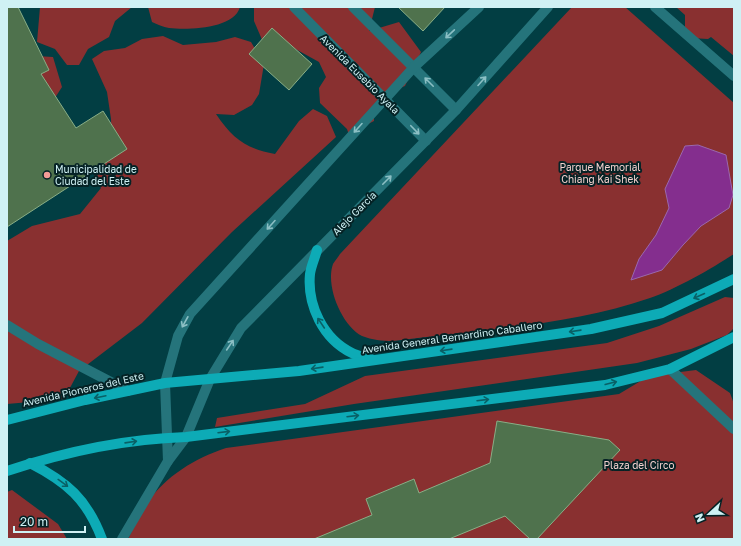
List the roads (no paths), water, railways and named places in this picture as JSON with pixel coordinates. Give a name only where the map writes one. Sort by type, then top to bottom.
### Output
[{"type":"main road","points":[[317,250],[310,273],[311,297],[318,320],[333,339],[352,353],[374,360]]},
{"type":"main road","name":"Avenida General Bernardino Caballero","points":[[165,383],[299,371],[598,327],[662,313],[734,279]]},
{"type":"main road","points":[[7,471],[30,463],[95,448],[168,437],[186,437],[605,385],[670,369],[734,337]]},
{"type":"main road","name":"Avenida Pioneros del Este","points":[[7,420],[85,400],[165,383]]},
{"type":"main road","points":[[30,463],[48,472],[66,485],[83,501],[95,520],[102,539]]},
{"type":"street","name":"Avenida Eusebio Ayala","points":[[294,7],[426,141]]},
{"type":"street","points":[[353,7],[456,110]]},
{"type":"street","points":[[168,461],[165,383],[178,336],[190,314],[414,67],[478,7]]},
{"type":"street","name":"Alejo García","points":[[122,539],[168,461],[186,437],[210,379],[242,328],[456,110],[548,7]]},
{"type":"street","points":[[655,7],[734,76]]},
{"type":"street","points":[[7,324],[38,344],[128,391]]},
{"type":"street","points":[[670,369],[734,429]]},
{"type":"place","name":"Municipalidad de Ciudad del Este","points":[[47,175]]},
{"type":"park label","name":"Parque Memorial Chiang Kai Shek","points":[[600,172]]},
{"type":"park label","name":"Plaza del Circo","points":[[639,465]]}]
